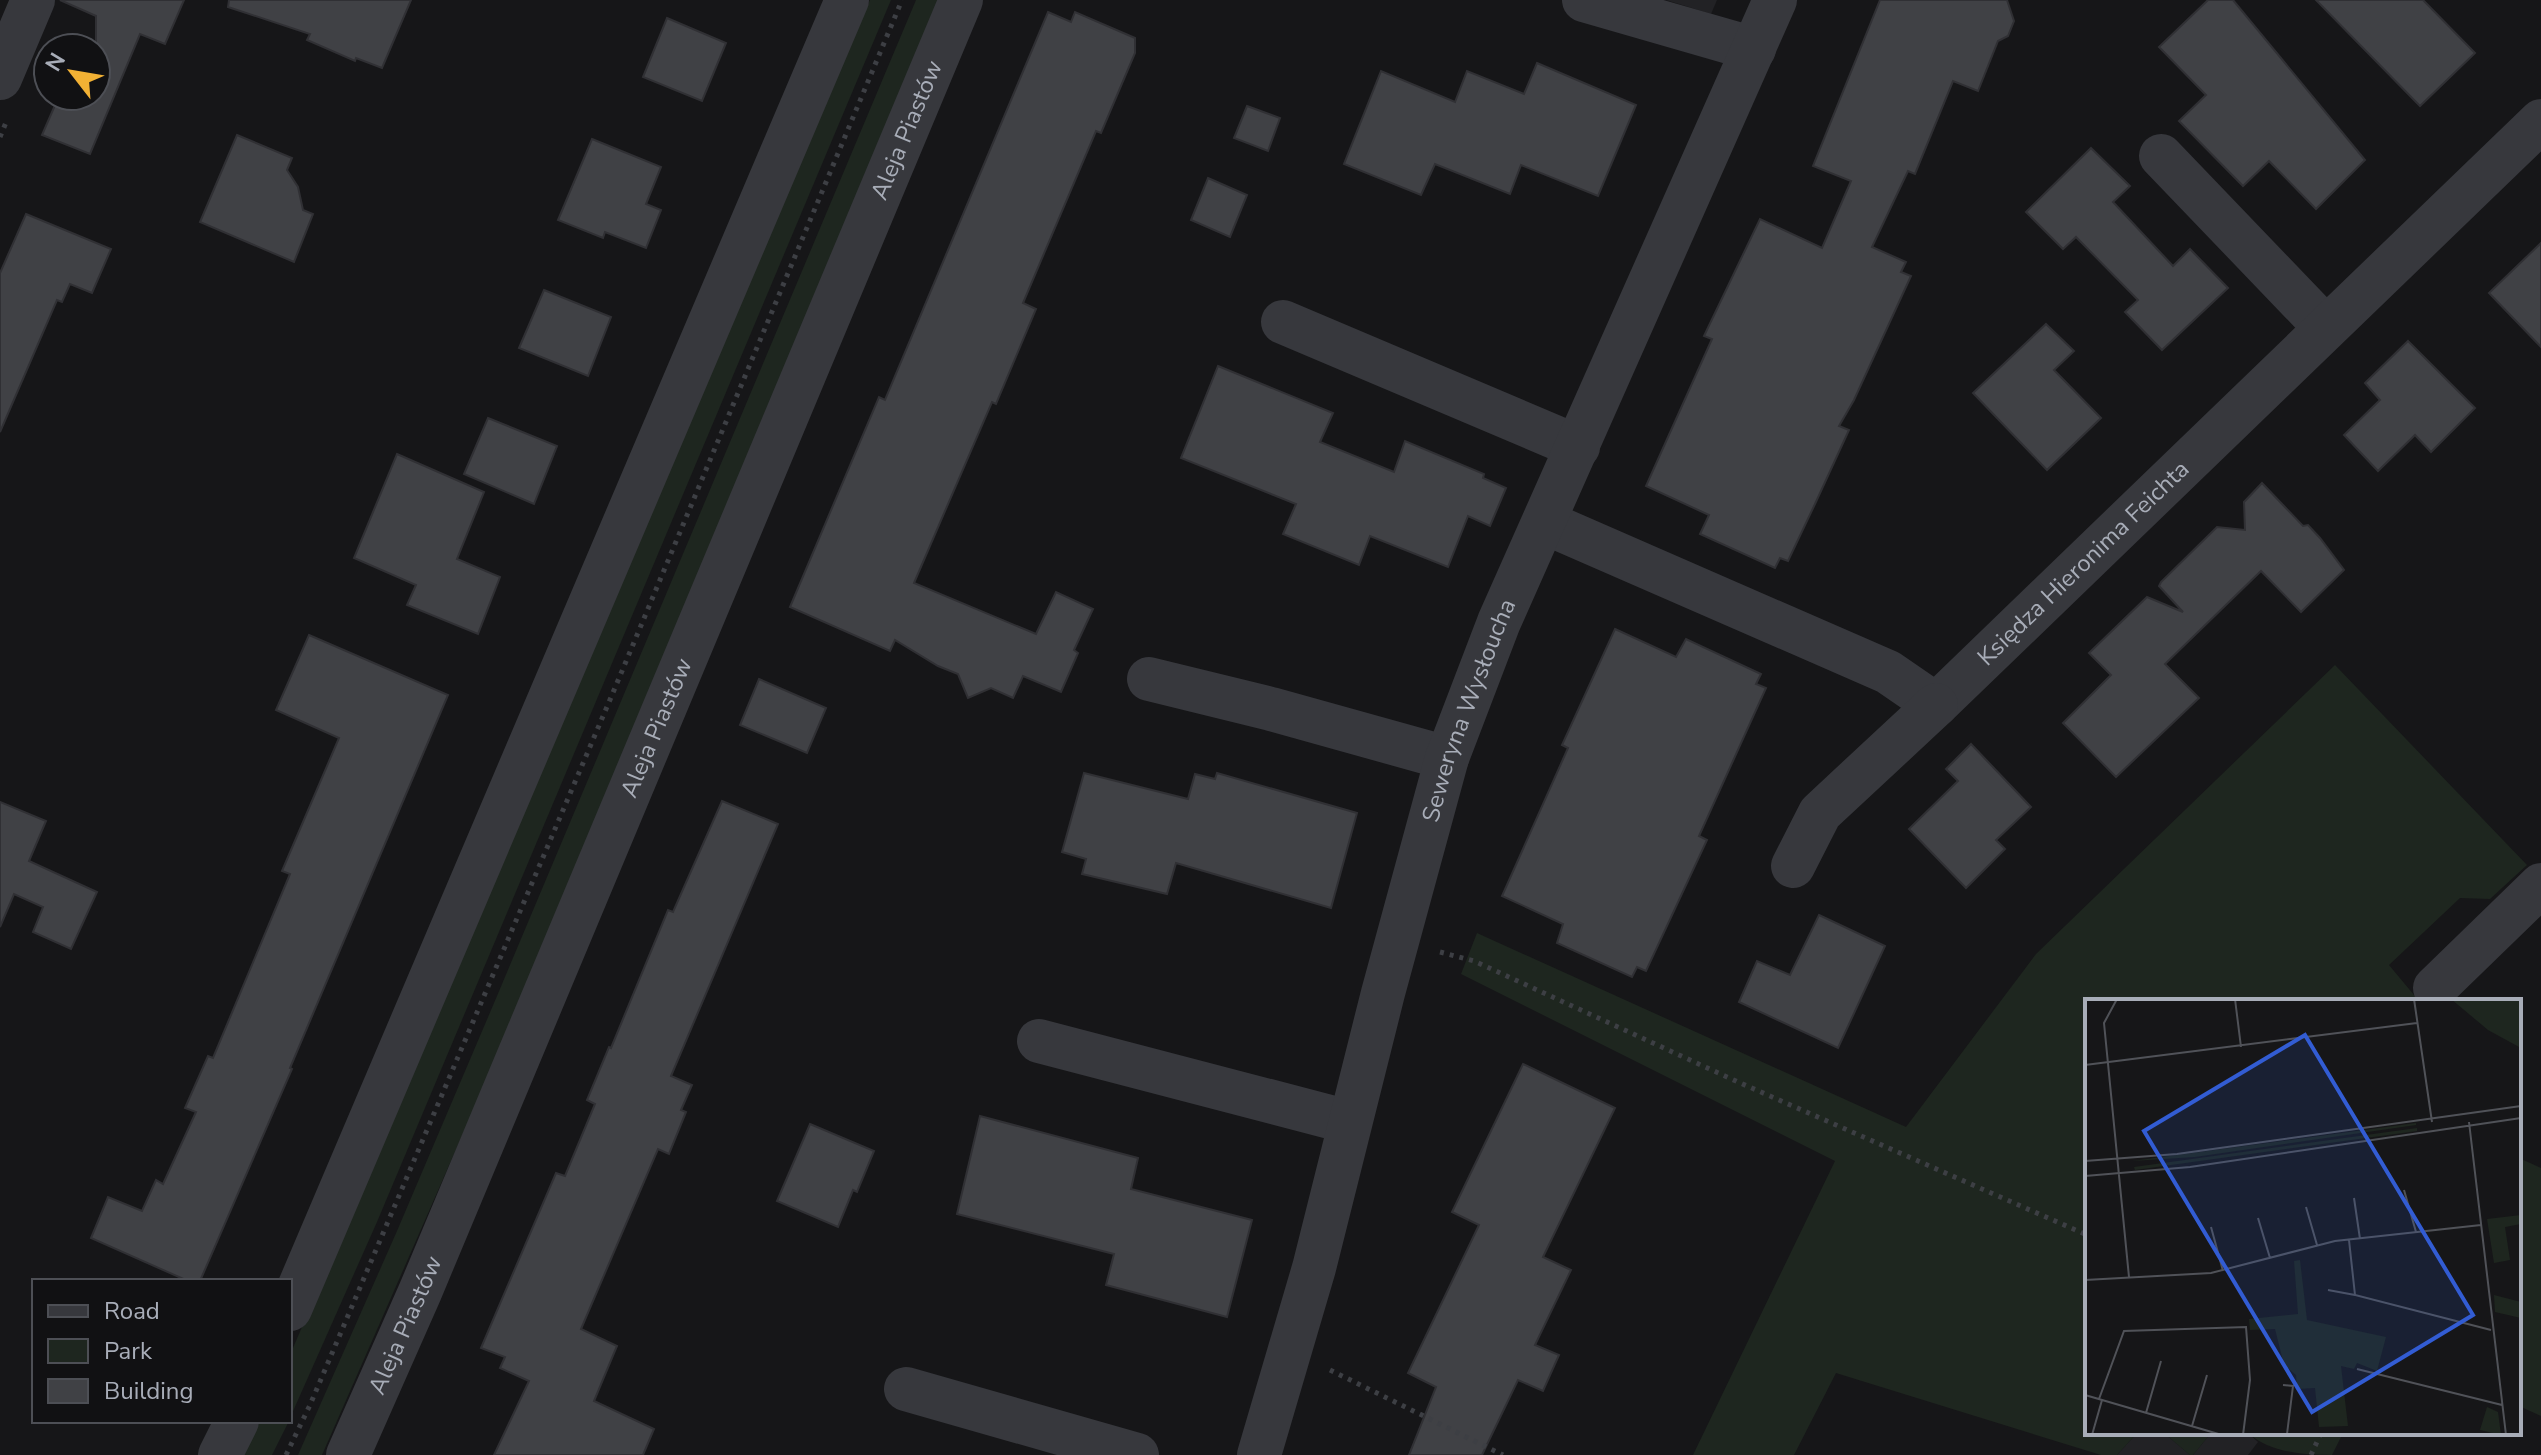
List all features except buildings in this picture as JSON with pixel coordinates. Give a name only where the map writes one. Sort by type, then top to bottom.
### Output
[{"type":"street","points":[[0,78],[33,0]]},
{"type":"street","points":[[292,1304],[847,0]]},
{"type":"street","name":"Aleja Piastów","points":[[348,1455],[420,1292],[961,0]]},
{"type":"street","points":[[1584,0],[1754,49]]},
{"type":"street","name":"Seweryna Wysłoucha","points":[[1259,1455],[1314,1268],[1349,1122],[1447,758],[1499,622],[1775,0]]},
{"type":"street","name":"Księdza Hieronima Feichta","points":[[1793,866],[1820,813],[1936,705],[2541,121]]},
{"type":"street","points":[[2161,156],[2325,327]]},
{"type":"street","points":[[1283,322],[1578,447]]},
{"type":"street","points":[[1544,522],[1888,672],[1936,705]]},
{"type":"street","points":[[1149,679],[1447,758]]},
{"type":"street","points":[[2435,988],[2541,885]]},
{"type":"street","points":[[1039,1041],[1349,1122]]},
{"type":"street","points":[[906,1389],[1137,1455]]},
{"type":"street","points":[[220,1455],[236,1423]]},
{"type":"path","points":[[286,1455],[612,695],[902,0]]},
{"type":"path","points":[[1474,961],[1752,1089],[2085,1234]]},
{"type":"path","points":[[1290,1350],[1503,1455]]},
{"type":"path","points":[[2311,1455],[2320,1435]]},
{"type":"shaded area","points":[[1666,0],[1717,0],[1711,14]]},
{"type":"shaded area","points":[[2135,1435],[2166,1435],[2190,1455],[2117,1455]]},
{"type":"shaded area","points":[[2209,1435],[2250,1435],[2258,1442],[2248,1455],[2193,1455]]},
{"type":"green space","points":[[870,0],[891,0],[377,1222],[292,1413],[292,1350]]},
{"type":"green space","points":[[916,0],[940,0],[479,1097],[322,1455],[298,1455],[497,996]]},
{"type":"green space","points":[[2335,665],[2527,865],[2490,899],[2460,898],[2389,965],[2417,999],[2085,999],[2085,1435],[2135,1435],[2117,1455],[2101,1455],[1836,1373],[1794,1455],[1693,1455],[1835,1161],[1461,974],[1477,933],[1906,1127],[2036,954]]},
{"type":"green space","points":[[2521,1159],[2541,1168],[2541,1416],[2521,1407]]},
{"type":"green space","points":[[259,1423],[288,1423],[272,1455],[244,1455]]},
{"type":"green space","points":[[2166,1435],[2209,1435],[2190,1455]]},
{"type":"green space","points":[[2251,1435],[2342,1435],[2332,1455],[2277,1449]]}]
